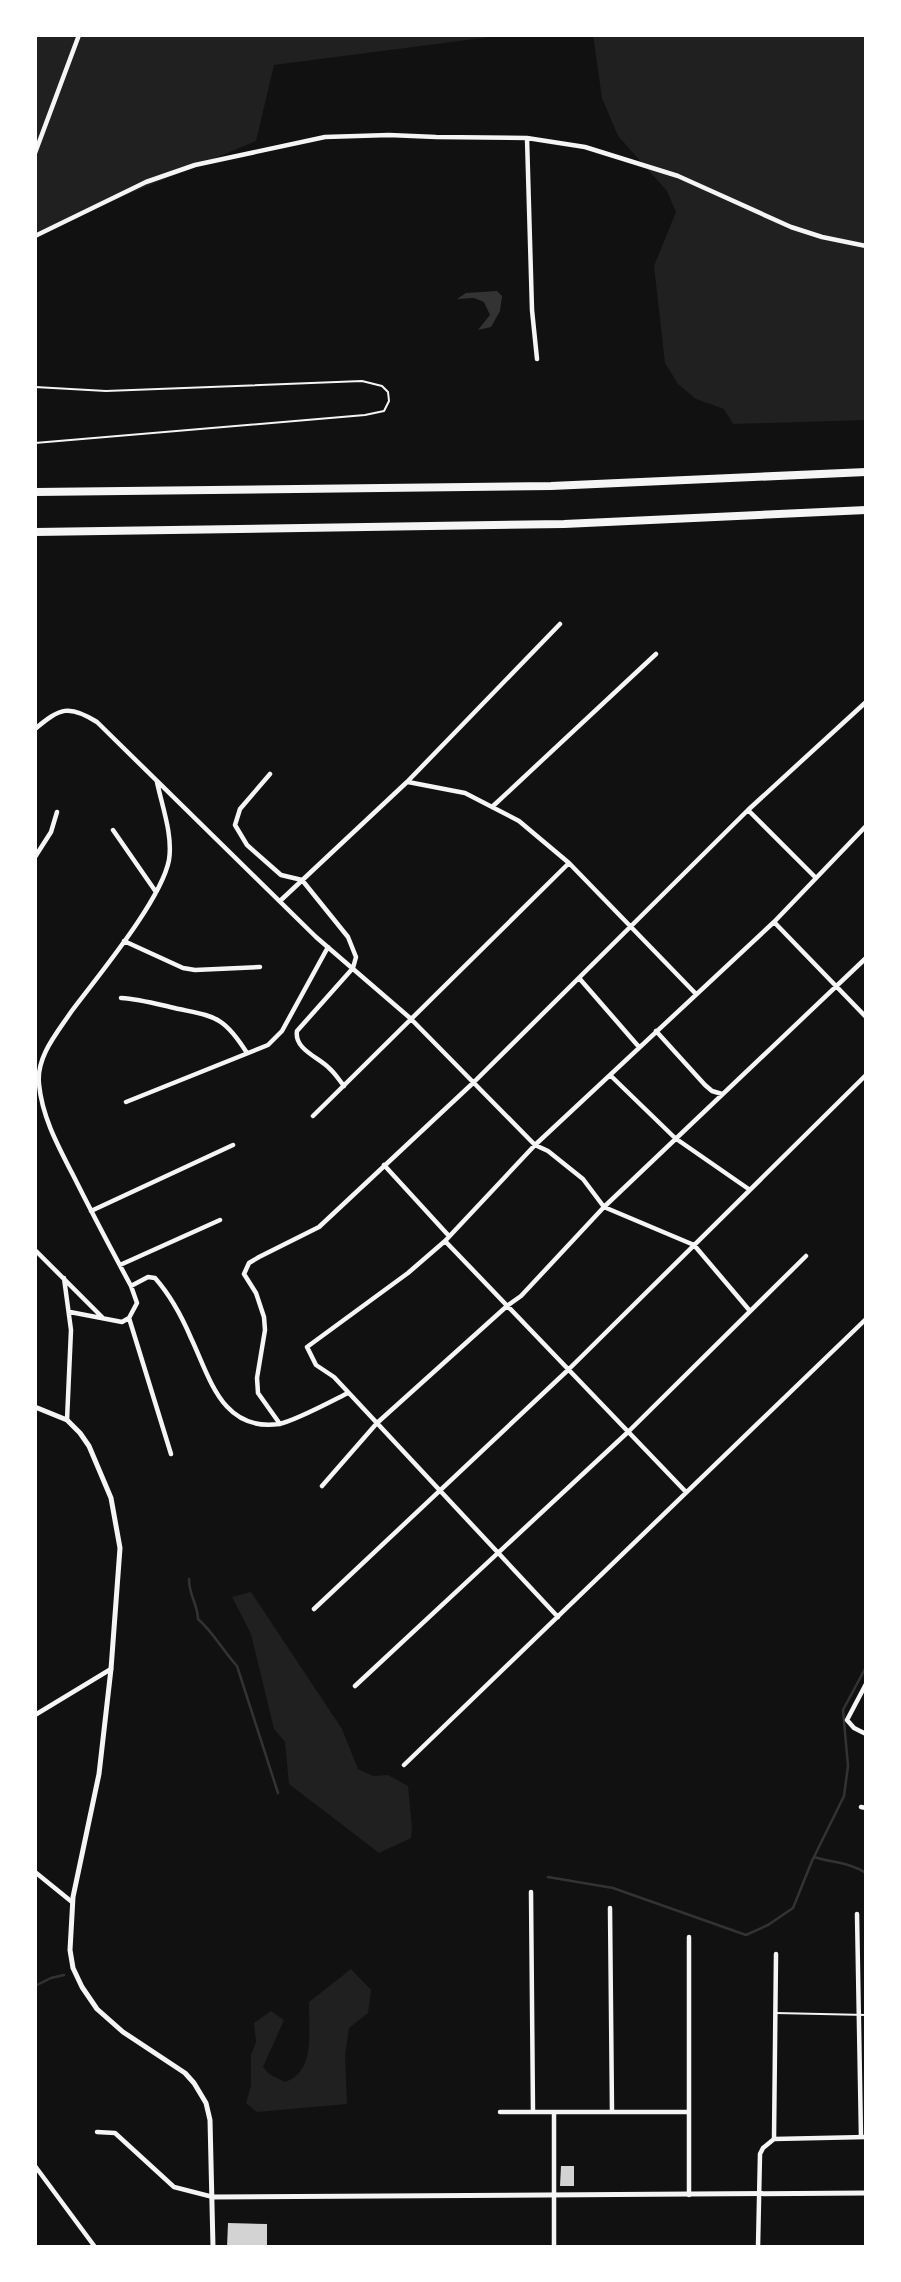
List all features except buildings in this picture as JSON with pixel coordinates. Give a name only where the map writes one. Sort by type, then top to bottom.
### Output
[{"type":"highway","points":[[35,492],[551,486],[866,472]]},
{"type":"highway","points":[[35,532],[564,524],[866,510]]},
{"type":"street","points":[[35,153],[79,35]]},
{"type":"street","points":[[35,236],[158,178],[195,165],[281,145],[356,134],[527,138],[609,153],[678,176],[791,227],[821,237],[866,246]]},
{"type":"street","points":[[527,138],[532,310],[537,359]]},
{"type":"street","points":[[280,901],[407,782],[560,624]]},
{"type":"street","points":[[492,807],[656,654]]},
{"type":"street","points":[[280,1424],[258,1393],[256,1385],[265,1330],[260,1303],[244,1274],[245,1268],[259,1257],[319,1227],[473,1083],[748,810],[866,702]]},
{"type":"street","points":[[35,729],[58,712],[68,709],[81,712],[113,736],[245,869],[328,947],[410,1018],[536,1145],[548,1151],[583,1179],[604,1207],[694,1245],[750,1311]]},
{"type":"street","points":[[271,774],[240,809],[235,825],[247,845],[281,875],[302,880],[348,937],[356,957],[354,968],[297,1031],[296,1038],[300,1045],[332,1070],[344,1086]]},
{"type":"street","points":[[156,781],[170,842],[169,862],[156,892],[124,941],[53,1038],[43,1056],[38,1081],[54,1139],[131,1286],[137,1303],[129,1318],[171,1454]]},
{"type":"street","points":[[407,782],[465,793],[519,821],[569,863],[696,994]]},
{"type":"street","points":[[748,810],[816,878]]},
{"type":"street","points":[[35,857],[51,832],[57,812]]},
{"type":"street","points":[[558,1617],[334,1377],[316,1365],[307,1347],[408,1273],[445,1241],[536,1145],[774,922],[866,826]]},
{"type":"street","points":[[113,830],[156,892]]},
{"type":"street","points":[[313,1116],[569,863]]},
{"type":"street","points":[[774,922],[866,1017]]},
{"type":"street","points":[[124,941],[183,968],[195,970],[260,967]]},
{"type":"street","points":[[126,1102],[268,1045],[282,1031],[328,947]]},
{"type":"street","points":[[322,1486],[377,1423],[521,1296],[604,1207],[866,958]]},
{"type":"street","points":[[579,978],[639,1047]]},
{"type":"street","points":[[121,998],[145,1000],[208,1014],[229,1027],[247,1053]]},
{"type":"street","points":[[656,1031],[705,1085],[722,1094]]},
{"type":"street","points":[[610,1075],[675,1138],[750,1190]]},
{"type":"street","points":[[314,1609],[568,1370],[866,1075]]},
{"type":"street","points":[[91,1211],[233,1145]]},
{"type":"street","points":[[384,1166],[449,1236]]},
{"type":"street","points":[[120,1265],[220,1220]]},
{"type":"street","points":[[445,1241],[686,1492]]},
{"type":"street","points":[[35,1250],[103,1318]]},
{"type":"street","points":[[355,1686],[628,1432],[806,1256]]},
{"type":"street","points":[[131,1286],[148,1277],[155,1278],[160,1283],[180,1315],[216,1392],[233,1413],[254,1423],[280,1424],[348,1394]]},
{"type":"street","points":[[64,1278],[70,1312],[71,1343],[67,1420]]},
{"type":"street","points":[[70,1312],[115,1322],[129,1318]]},
{"type":"street","points":[[404,1765],[865,1320]]},
{"type":"street","points":[[35,1408],[67,1420],[80,1433],[89,1446],[111,1498],[117,1524],[119,1574],[111,1670],[99,1774],[73,1903],[70,1950],[82,1987],[97,2009],[123,2032],[185,2073],[206,2103],[210,2120],[213,2247]]},
{"type":"street","points":[[35,1716],[111,1670]]},
{"type":"street","points":[[866,1684],[847,1720],[854,1728],[866,1734]]},
{"type":"street","points":[[35,1872],[73,1903]]},
{"type":"street","points":[[531,1892],[533,2112]]},
{"type":"street","points":[[610,1908],[612,2112]]},
{"type":"street","points":[[758,2247],[761,2151],[774,2139],[864,2137],[858,1914]]},
{"type":"street","points":[[688,2195],[689,1937]]},
{"type":"street","points":[[774,2139],[776,1954]]},
{"type":"street","points":[[500,2112],[688,2112]]},
{"type":"street","points":[[554,2112],[554,2247]]},
{"type":"street","points":[[97,2132],[116,2133],[174,2187],[213,2197],[866,2193]]},
{"type":"street","points":[[35,2166],[95,2247]]},
{"type":"lane","points":[[775,2013],[866,2015]]},
{"type":"path","points":[[35,387],[106,391],[362,381],[382,386],[388,391],[389,401],[384,411],[365,415],[35,443]]},
{"type":"shaded area","points":[[35,35],[491,35],[274,65],[256,141],[35,233]]},
{"type":"shaded area","points":[[593,35],[866,35],[866,420],[733,424],[724,409],[696,399],[678,384],[665,363],[654,266],[676,212],[667,191],[618,136],[602,98]]},
{"type":"shaded area","points":[[497,291],[502,296],[500,311],[491,327],[478,330],[490,315],[484,302],[474,298],[457,299],[466,293]]},
{"type":"shaded area","points":[[251,1592],[342,1729],[358,1769],[373,1776],[388,1775],[408,1786],[411,1838],[379,1853],[289,1784],[285,1742],[274,1729],[251,1634],[232,1597]]},
{"type":"shaded area","points":[[351,1969],[371,1990],[368,2013],[349,2028],[345,2055],[347,2104],[257,2112],[246,2103],[251,2086],[251,2055],[256,2042],[254,2023],[271,2011],[284,2020],[263,2067],[269,2074],[285,2082],[295,2077],[302,2069],[309,2048],[309,2002]]},
{"type":"waterway","points":[[189,1579],[198,1619],[237,1666],[278,1793]]},
{"type":"waterway","points":[[548,1877],[613,1888],[746,1935],[768,1925],[793,1908],[812,1861],[844,1796],[848,1766],[843,1710],[866,1667]]},
{"type":"waterway","points":[[814,1857],[866,1873]]},
{"type":"waterway","points":[[35,1986],[64,1975]]}]
